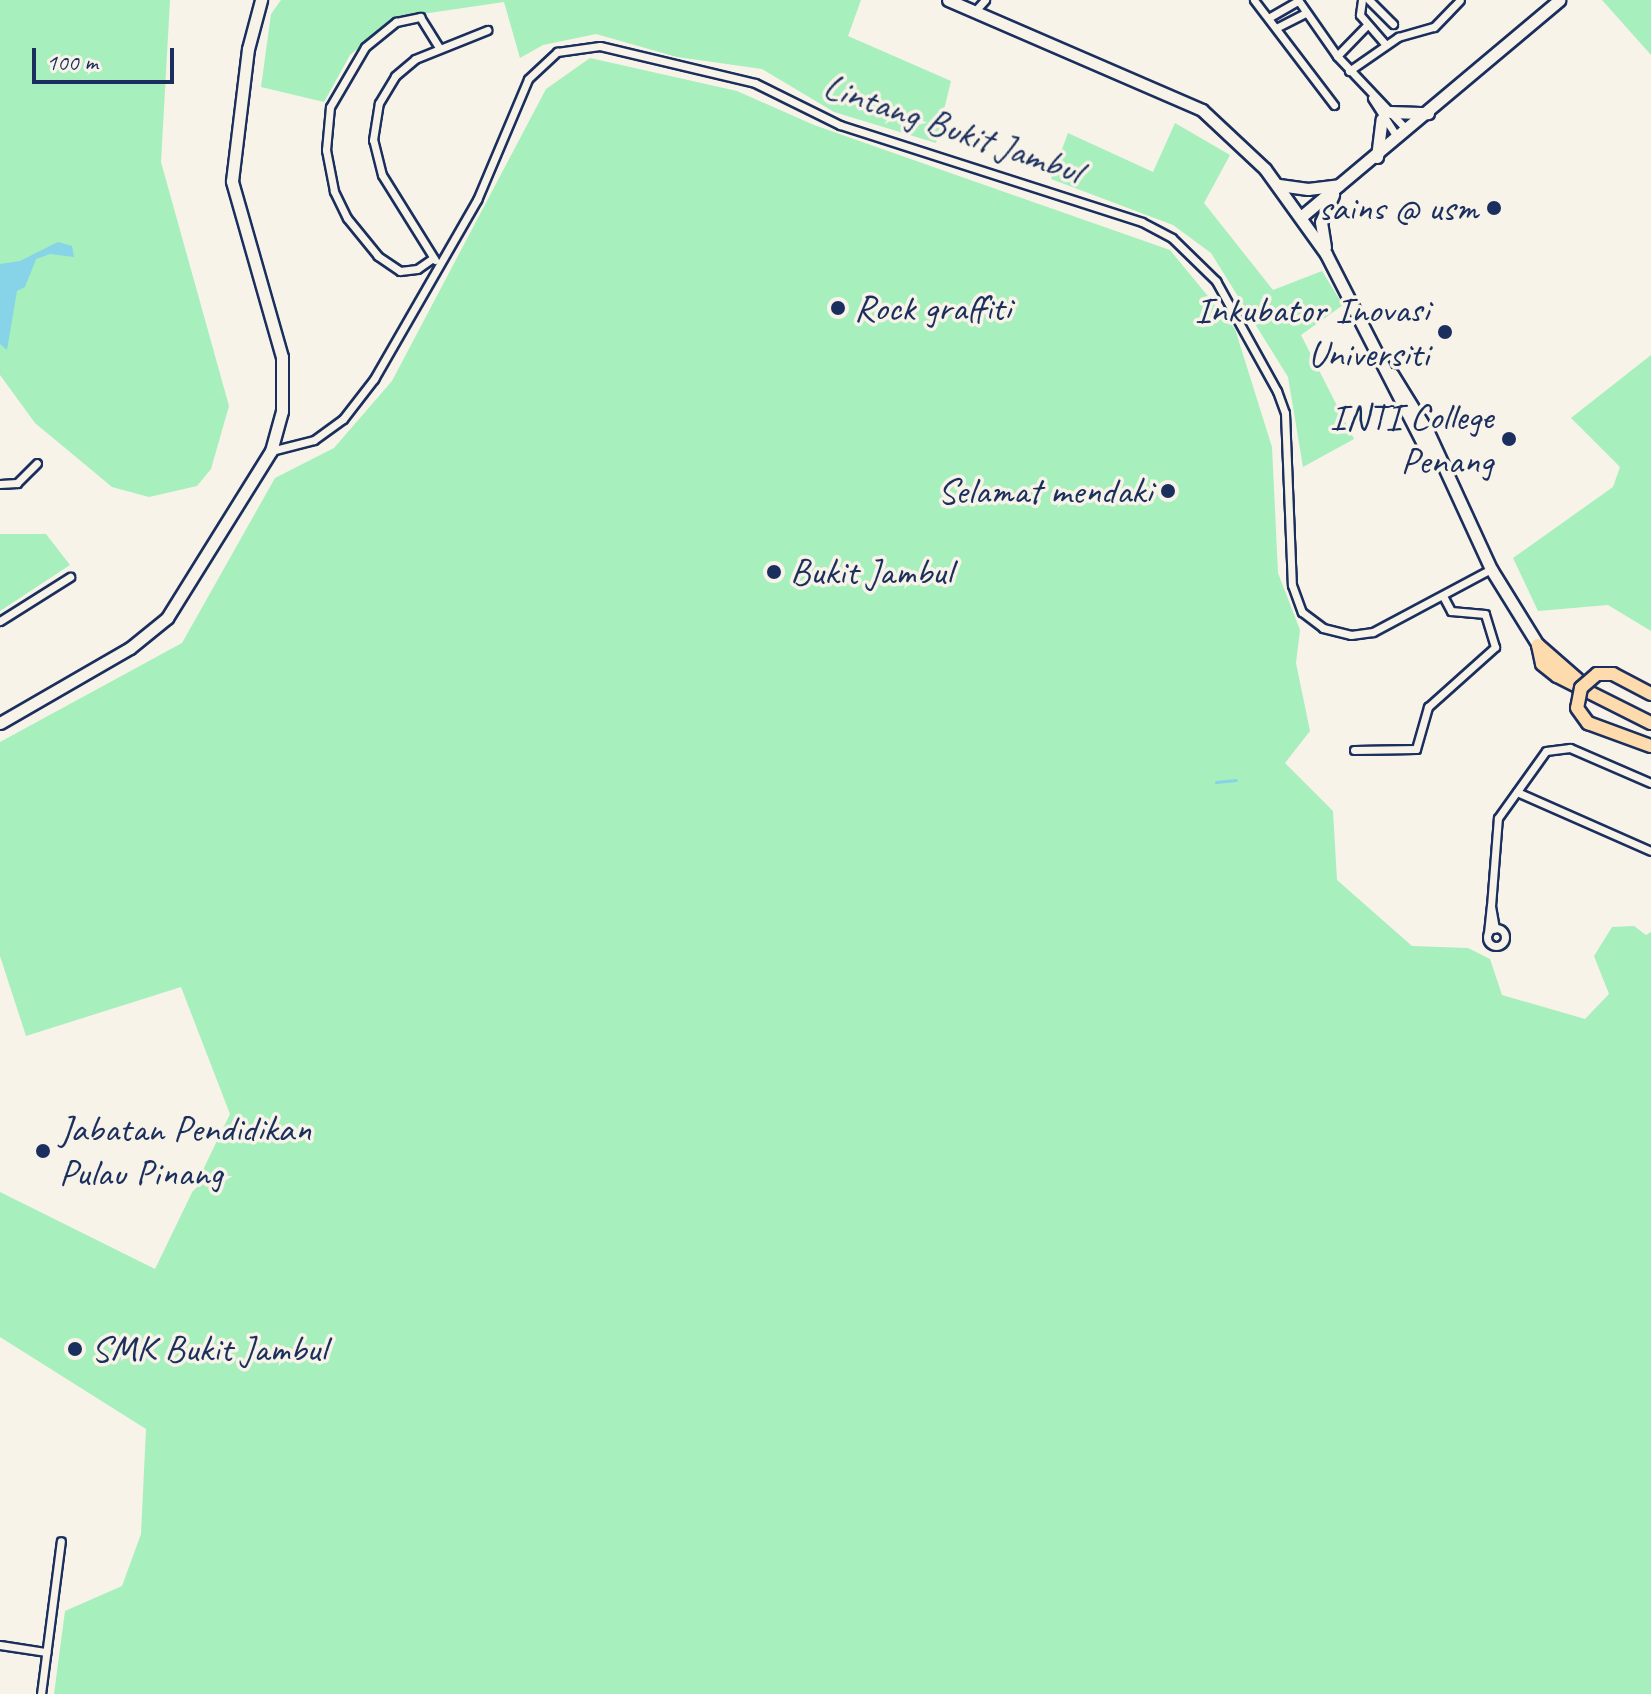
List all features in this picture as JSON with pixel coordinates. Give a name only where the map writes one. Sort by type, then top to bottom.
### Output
[{"type":"main road","points":[[0,723],[130,648],[167,618],[271,451],[282,411],[282,357],[232,181],[246,64],[261,0]]},
{"type":"main road","points":[[948,0],[1202,110],[1279,185],[1326,254],[1392,374],[1410,396],[1491,569],[1538,645],[1587,685],[1651,716]]},
{"type":"main road","points":[[1302,216],[1403,135],[1559,0]]},
{"type":"main road","points":[[1376,157],[1386,115],[1429,113]]},
{"type":"main road","points":[[1279,185],[1308,189],[1340,185]]},
{"type":"main road","points":[[1326,254],[1321,222],[1340,185]]},
{"type":"main road","points":[[1538,645],[1542,664],[1557,676],[1651,723]]},
{"type":"main road","points":[[1651,694],[1613,674],[1597,674],[1581,688],[1577,708],[1588,723],[1651,746]]},
{"type":"street","points":[[975,11],[985,0]]},
{"type":"street","points":[[1254,0],[1278,27],[1334,105]]},
{"type":"street","points":[[1362,0],[1360,15],[1385,44]]},
{"type":"street","points":[[1369,0],[1393,24]]},
{"type":"street","points":[[1349,71],[1385,44],[1434,27],[1460,0]]},
{"type":"street","points":[[1270,17],[1298,1],[1337,56],[1403,135]]},
{"type":"street","points":[[1278,27],[1306,13]]},
{"type":"street","points":[[433,258],[417,269],[400,271],[378,256],[341,205],[326,150],[330,107],[365,47],[396,22],[420,17],[439,47]]},
{"type":"street","points":[[1337,56],[1367,25]]},
{"type":"street","points":[[439,266],[382,175],[373,140],[379,103],[395,76],[439,47],[487,30]]},
{"type":"street","name":"Lintang Bukit Jambul","points":[[271,451],[314,440],[343,419],[374,379],[477,200],[515,100],[541,63],[557,52],[600,46],[755,83],[840,125],[1142,222],[1172,238],[1216,281],[1281,402],[1290,571],[1302,612],[1323,628],[1363,633],[1443,596],[1491,569]]},
{"type":"street","points":[[0,484],[17,483],[37,463]]},
{"type":"street","points":[[0,621],[70,577]]},
{"type":"street","points":[[1354,750],[1416,749],[1428,707],[1495,647],[1485,614],[1451,611],[1443,596]]},
{"type":"street","points":[[1492,931],[1496,825],[1546,751],[1556,746],[1651,783]]},
{"type":"street","points":[[1517,792],[1651,851]]},
{"type":"street","points":[[41,1694],[61,1541]]},
{"type":"street","points":[[0,1645],[46,1652]]},
{"type":"green space","points":[[0,0],[170,0],[161,162],[229,406],[211,469],[197,486],[149,497],[112,487],[35,423],[0,375]]},
{"type":"green space","points":[[281,0],[861,0],[848,36],[951,81],[936,143],[834,112],[762,69],[677,57],[596,34],[543,45],[520,58],[504,2],[395,18],[350,55],[324,102],[261,87],[271,14]]},
{"type":"green space","points":[[1602,0],[1651,0],[1651,55]]},
{"type":"green space","points":[[590,58],[737,91],[814,125],[1170,250],[1235,329],[1272,447],[1278,573],[1300,630],[1296,663],[1310,731],[1285,763],[1333,811],[1337,880],[1412,946],[1468,948],[1490,959],[1502,995],[1585,1019],[1609,994],[1594,956],[1612,927],[1634,926],[1646,935],[1651,932],[1651,1694],[54,1694],[65,1611],[122,1586],[141,1534],[146,1429],[0,1337],[0,1192],[155,1269],[230,1114],[181,987],[26,1036],[0,956],[0,742],[182,643],[275,478],[334,448],[392,381],[546,89]]},
{"type":"green space","points":[[1175,123],[1230,155],[1204,203],[1273,290],[1322,271],[1343,305],[1301,335],[1354,439],[1303,467],[1288,377],[1211,253],[1173,225],[1051,179],[1068,133],[1153,172]]},
{"type":"green space","points":[[1651,355],[1651,631],[1608,605],[1538,611],[1513,558],[1613,487],[1620,467],[1571,418]]},
{"type":"green space","points":[[0,534],[46,534],[70,565],[0,611]]},
{"type":"water","points":[[58,242],[72,246],[74,257],[50,254],[36,259],[25,287],[17,291],[7,350],[0,344],[0,264],[20,261]]},
{"type":"waterway","points":[[1216,782],[1236,780]]},
{"type":"place","name":"sains @ usm","points":[[1494,208]]},
{"type":"place","name":"Rock graffiti","points":[[838,308]]},
{"type":"place","name":"Inkubator Inovasi Universiti","points":[[1445,332]]},
{"type":"place","name":"INTI College Penang","points":[[1509,439]]},
{"type":"place","name":"Selamat mendaki","points":[[1168,491]]},
{"type":"place","name":"Bukit Jambul","points":[[774,572]]},
{"type":"place","name":"Jabatan Pendidikan Pulau Pinang","points":[[43,1151]]},
{"type":"place","name":"SMK Bukit Jambul","points":[[75,1349]]}]
